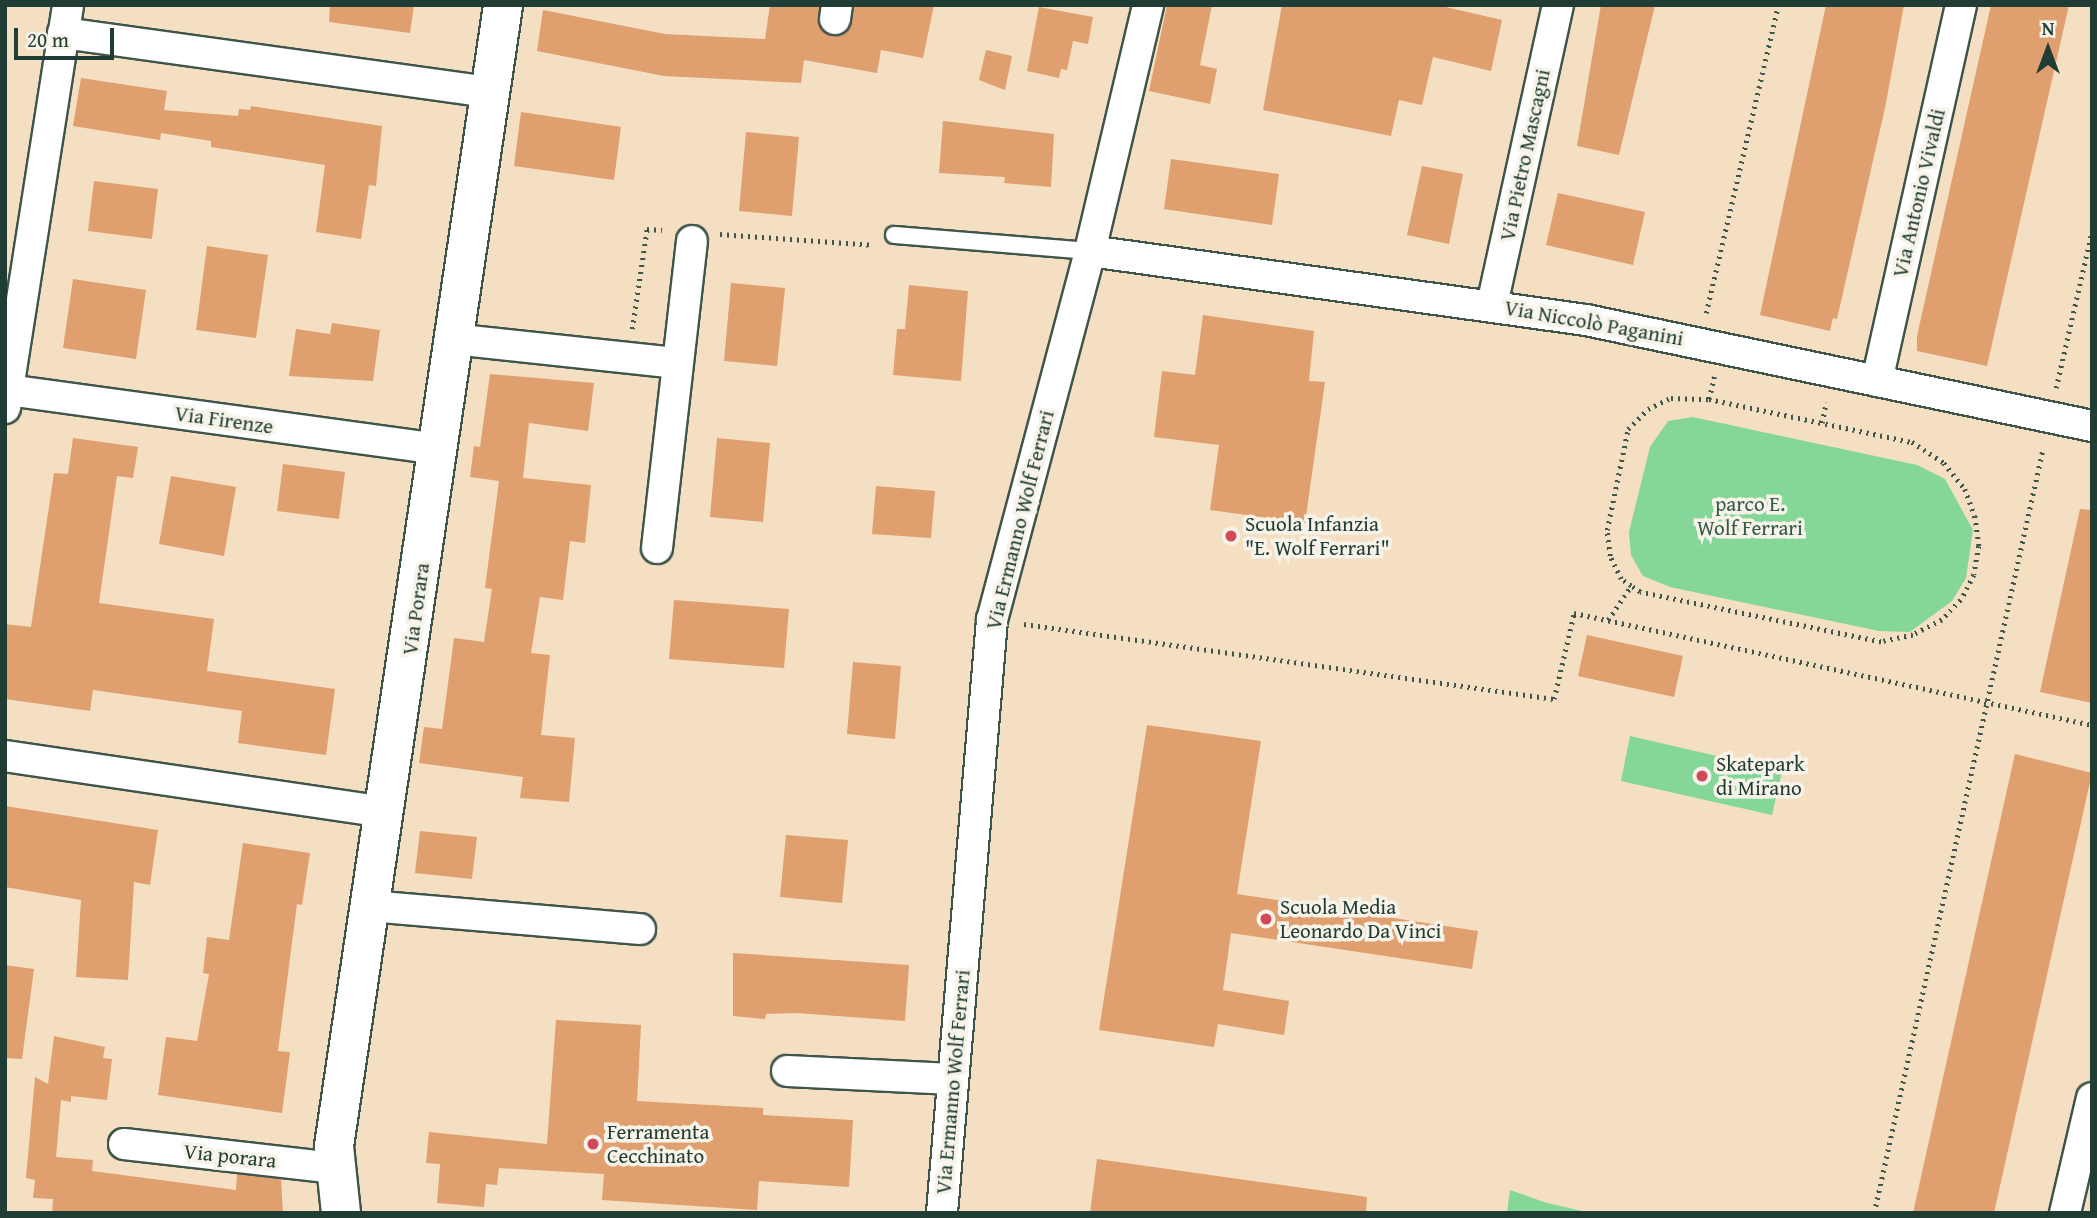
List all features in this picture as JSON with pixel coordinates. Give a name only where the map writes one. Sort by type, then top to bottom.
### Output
[{"type":"street","name":"Via Porara","points":[[341,1213],[334,1146],[386,812],[439,449],[452,339],[503,5]]},
{"type":"street","name":"Via Ermanno Wolf Ferrari","points":[[942,1213],[992,620],[1090,251],[1148,5]]},
{"type":"street","name":"Via Pietro Mascagni","points":[[1492,306],[1558,5]]},
{"type":"street","name":"Via Antonio Vivaldi","points":[[1877,381],[1961,5]]},
{"type":"street","name":"Via Firenze","points":[[439,449],[7,399],[13,292],[66,19],[489,92]]},
{"type":"street","points":[[657,548],[692,241]]},
{"type":"street","name":"Via Niccolò Paganini","points":[[1090,251],[1492,306],[1700,341],[2092,426]]},
{"type":"street","points":[[452,339],[677,363]]},
{"type":"street","points":[[5,756],[386,812]]},
{"type":"street","points":[[370,906],[640,929]]},
{"type":"street","points":[[787,1071],[953,1079]]},
{"type":"street","points":[[2065,1213],[2087,1145],[2092,1098]]},
{"type":"street","name":"Via porara","points":[[124,1144],[336,1168]]},
{"type":"lane","points":[[894,235],[1090,251]]},
{"type":"path","points":[[1700,341],[1779,5]]},
{"type":"path","points":[[1874,1213],[2092,231]]},
{"type":"path","points":[[1671,398],[1709,399],[1912,442],[1944,463],[1965,489],[1975,516],[1976,566],[1961,600],[1942,620],[1913,635],[1881,642],[1640,592],[1631,586],[1621,579],[1610,556],[1606,530],[1628,429],[1648,409],[1671,398]]},
{"type":"path","points":[[1607,620],[1631,586]]},
{"type":"path","points":[[992,620],[1554,699],[1574,613],[2092,725]]},
{"type":"green space","name":"parco E. Wolf Ferrari","points":[[1693,417],[1917,465],[1945,479],[1973,530],[1966,578],[1952,601],[1910,632],[1879,631],[1670,587],[1643,576],[1631,555],[1629,532],[1650,447],[1668,421]]},
{"type":"green space","name":"Skatepark di Mirano","points":[[1630,736],[1782,771],[1772,815],[1621,781]]},
{"type":"green space","points":[[1510,1190],[1547,1203],[1591,1213],[1507,1213]]},
{"type":"building","points":[[330,5],[414,5],[410,33],[329,22]]},
{"type":"building","points":[[770,5],[819,5],[819,26],[833,36],[849,29],[854,5],[934,5],[923,58],[881,50],[877,73],[804,60],[801,83],[664,76],[537,51],[543,10],[665,34],[765,39]]},
{"type":"building","points":[[1167,5],[1212,5],[1200,65],[1217,69],[1210,104],[1149,91]]},
{"type":"building","points":[[1282,5],[1437,5],[1502,20],[1491,71],[1433,57],[1422,105],[1399,100],[1391,136],[1263,110]]},
{"type":"building","points":[[1601,5],[1655,5],[1619,155],[1577,146]]},
{"type":"building","points":[[1826,5],[1904,5],[1885,108],[1837,319],[1833,318],[1830,331],[1760,315]]},
{"type":"building","points":[[1991,5],[2069,5],[1987,366],[1917,351],[1917,336]]},
{"type":"building","points":[[1039,7],[1093,17],[1088,44],[1073,41],[1067,70],[1061,69],[1059,78],[1027,71]]},
{"type":"building","points":[[986,50],[1012,56],[1005,90],[979,80]]},
{"type":"building","points":[[81,78],[167,91],[164,110],[238,116],[239,109],[250,110],[251,106],[382,126],[376,186],[369,185],[361,239],[316,232],[325,165],[211,147],[211,141],[161,133],[160,140],[73,126]]},
{"type":"building","points":[[521,112],[621,127],[614,180],[514,166]]},
{"type":"building","points":[[943,121],[1054,134],[1051,187],[1004,183],[1005,177],[939,173]]},
{"type":"building","points":[[746,132],[799,137],[792,216],[739,211]]},
{"type":"building","points":[[1171,159],[1279,174],[1272,225],[1164,209]]},
{"type":"building","points":[[1422,166],[1463,174],[1449,244],[1407,235]]},
{"type":"building","points":[[94,181],[158,189],[152,239],[88,231]]},
{"type":"building","points":[[1558,193],[1645,212],[1633,265],[1546,245]]},
{"type":"building","points":[[207,246],[268,255],[256,338],[196,330]]},
{"type":"building","points":[[73,279],[146,290],[136,359],[63,348]]},
{"type":"building","points":[[731,283],[785,288],[777,366],[724,361]]},
{"type":"building","points":[[909,285],[968,291],[961,381],[893,375],[897,329],[905,329]]},
{"type":"building","points":[[1203,315],[1314,331],[1309,381],[1325,382],[1305,523],[1210,510],[1219,445],[1154,437],[1162,371],[1195,375]]},
{"type":"building","points":[[332,323],[380,330],[373,381],[289,376],[296,329],[330,334]]},
{"type":"building","points":[[490,374],[594,383],[588,431],[529,423],[523,478],[591,485],[585,543],[570,541],[563,600],[540,597],[531,653],[550,655],[541,735],[575,738],[569,802],[520,798],[523,777],[419,763],[424,727],[442,729],[454,638],[484,642],[492,589],[485,588],[499,481],[470,477],[474,446],[480,447]]},
{"type":"building","points":[[73,438],[138,447],[133,478],[117,476],[99,603],[214,619],[207,671],[335,689],[326,755],[238,743],[242,711],[93,690],[90,711],[5,699],[5,624],[31,627],[54,473],[68,474]]},
{"type":"building","points":[[717,438],[770,443],[763,522],[710,517]]},
{"type":"building","points":[[283,464],[345,472],[339,519],[277,511]]},
{"type":"building","points":[[171,476],[236,487],[224,556],[159,544]]},
{"type":"building","points":[[876,486],[935,491],[931,538],[872,534]]},
{"type":"building","points":[[2080,509],[2092,510],[2092,703],[2040,692]]},
{"type":"building","points":[[674,600],[789,609],[784,668],[669,659]]},
{"type":"building","points":[[1587,635],[1683,656],[1674,697],[1578,676]]},
{"type":"building","points":[[853,662],[901,666],[895,739],[847,734]]},
{"type":"building","points":[[1147,725],[1261,741],[1237,894],[1478,931],[1472,969],[1231,933],[1223,990],[1289,1001],[1284,1035],[1218,1024],[1214,1047],[1099,1030]]},
{"type":"building","points":[[2015,754],[2092,773],[1994,1213],[1913,1213]]},
{"type":"building","points":[[5,806],[158,830],[150,885],[134,882],[128,980],[76,977],[81,900],[5,887]]},
{"type":"building","points":[[420,831],[477,837],[472,879],[415,873]]},
{"type":"building","points":[[786,835],[848,840],[842,903],[780,897]]},
{"type":"building","points":[[243,843],[310,853],[302,905],[297,904],[278,1051],[290,1052],[282,1113],[158,1095],[166,1037],[197,1041],[209,974],[203,973],[207,937],[229,940]]},
{"type":"building","points":[[733,953],[909,965],[905,1021],[796,1013],[766,1014],[765,1019],[733,1016]]},
{"type":"building","points":[[5,965],[34,969],[22,1059],[5,1058]]},
{"type":"building","points":[[556,1020],[641,1025],[637,1101],[763,1108],[763,1115],[853,1120],[849,1187],[759,1181],[757,1210],[602,1200],[604,1174],[499,1168],[497,1185],[486,1184],[484,1207],[437,1203],[440,1164],[426,1163],[429,1132],[547,1144]]},
{"type":"building","points":[[54,1036],[105,1047],[103,1058],[112,1059],[107,1100],[71,1096],[71,1102],[61,1100],[56,1157],[93,1160],[92,1171],[236,1190],[237,1174],[281,1179],[283,1213],[52,1213],[53,1199],[33,1198],[35,1180],[26,1178],[35,1077],[48,1084]]},
{"type":"building","points":[[1097,1159],[1367,1197],[1366,1213],[1090,1213]]},
{"type":"place","name":"Scuola Infanzia \"E. Wolf Ferrari\"","points":[[1231,536]]},
{"type":"place","name":"Skatepark di Mirano","points":[[1702,776]]},
{"type":"place","name":"Scuola Media Leonardo Da Vinci","points":[[1266,919]]},
{"type":"place","name":"Ferramenta Cecchinato","points":[[593,1144]]}]
